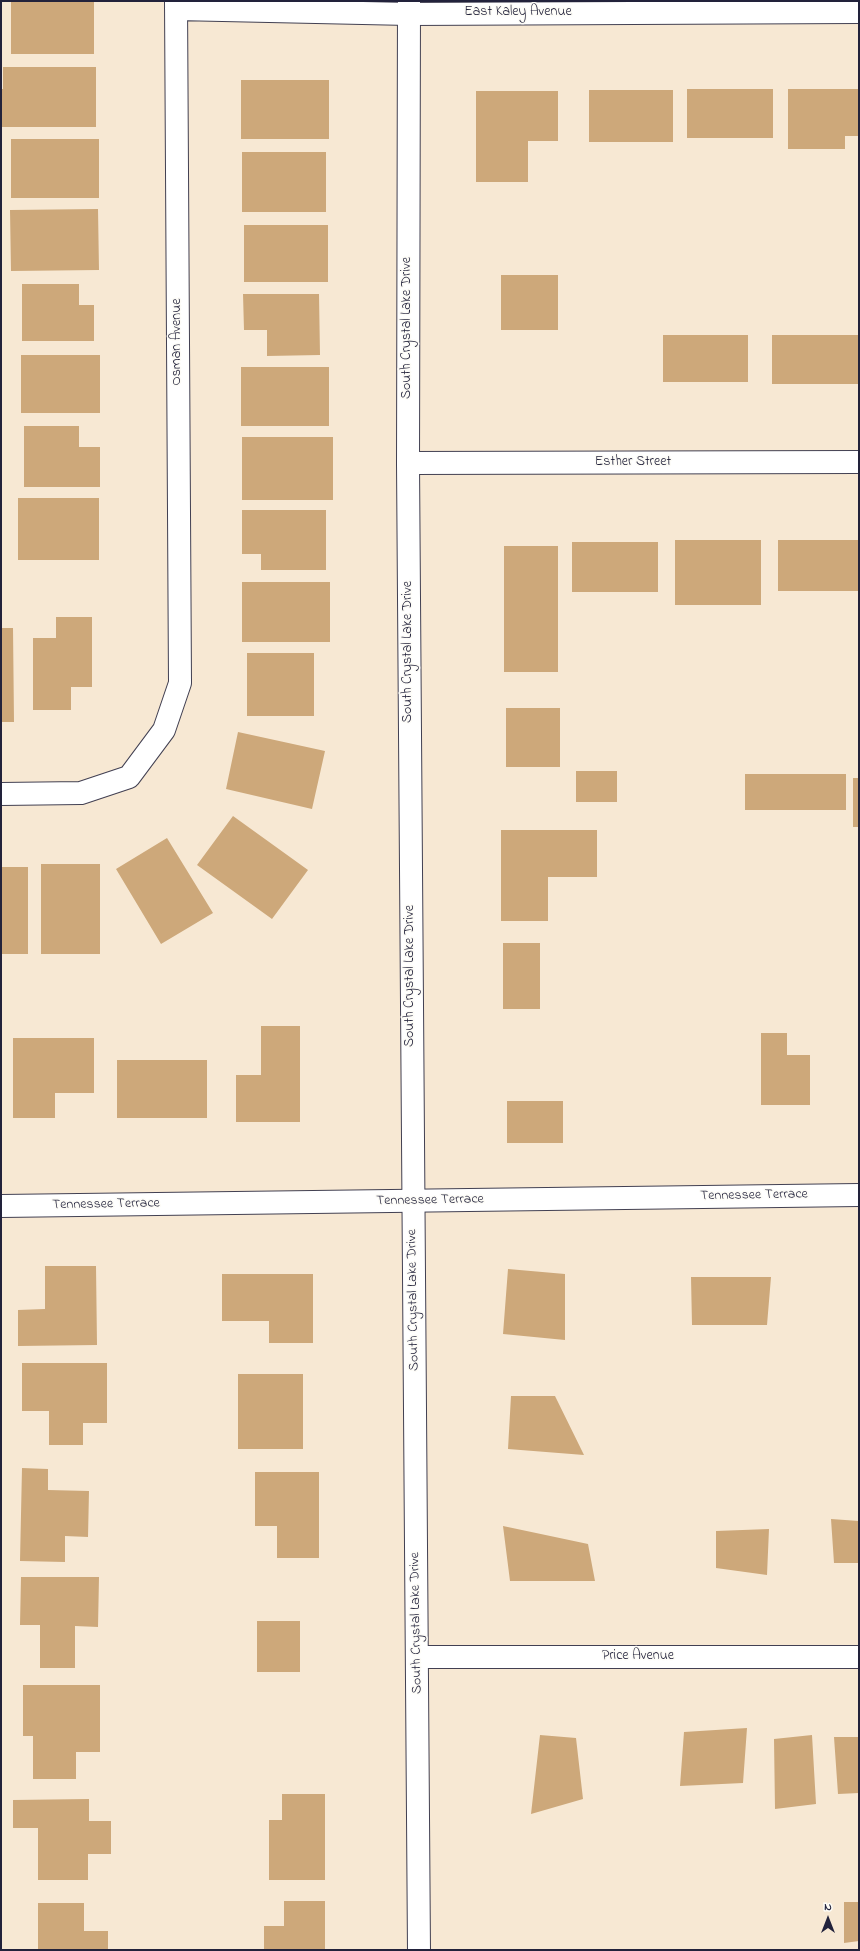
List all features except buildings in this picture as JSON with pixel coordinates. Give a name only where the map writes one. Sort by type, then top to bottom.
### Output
[{"type":"street","name":"East Kaley Avenue","points":[[176,5],[859,12]]},
{"type":"street","name":"Osman Avenue","points":[[1,794],[81,793],[129,777],[164,730],[180,683],[176,5]]},
{"type":"street","name":"South Crystal Lake Drive","points":[[409,7],[408,463],[420,1950]]},
{"type":"street","name":"Esther Street","points":[[408,463],[859,462]]},
{"type":"street","name":"Tennessee Terrace","points":[[1,1206],[859,1195]]},
{"type":"street","name":"Price Avenue","points":[[417,1657],[859,1657]]}]
